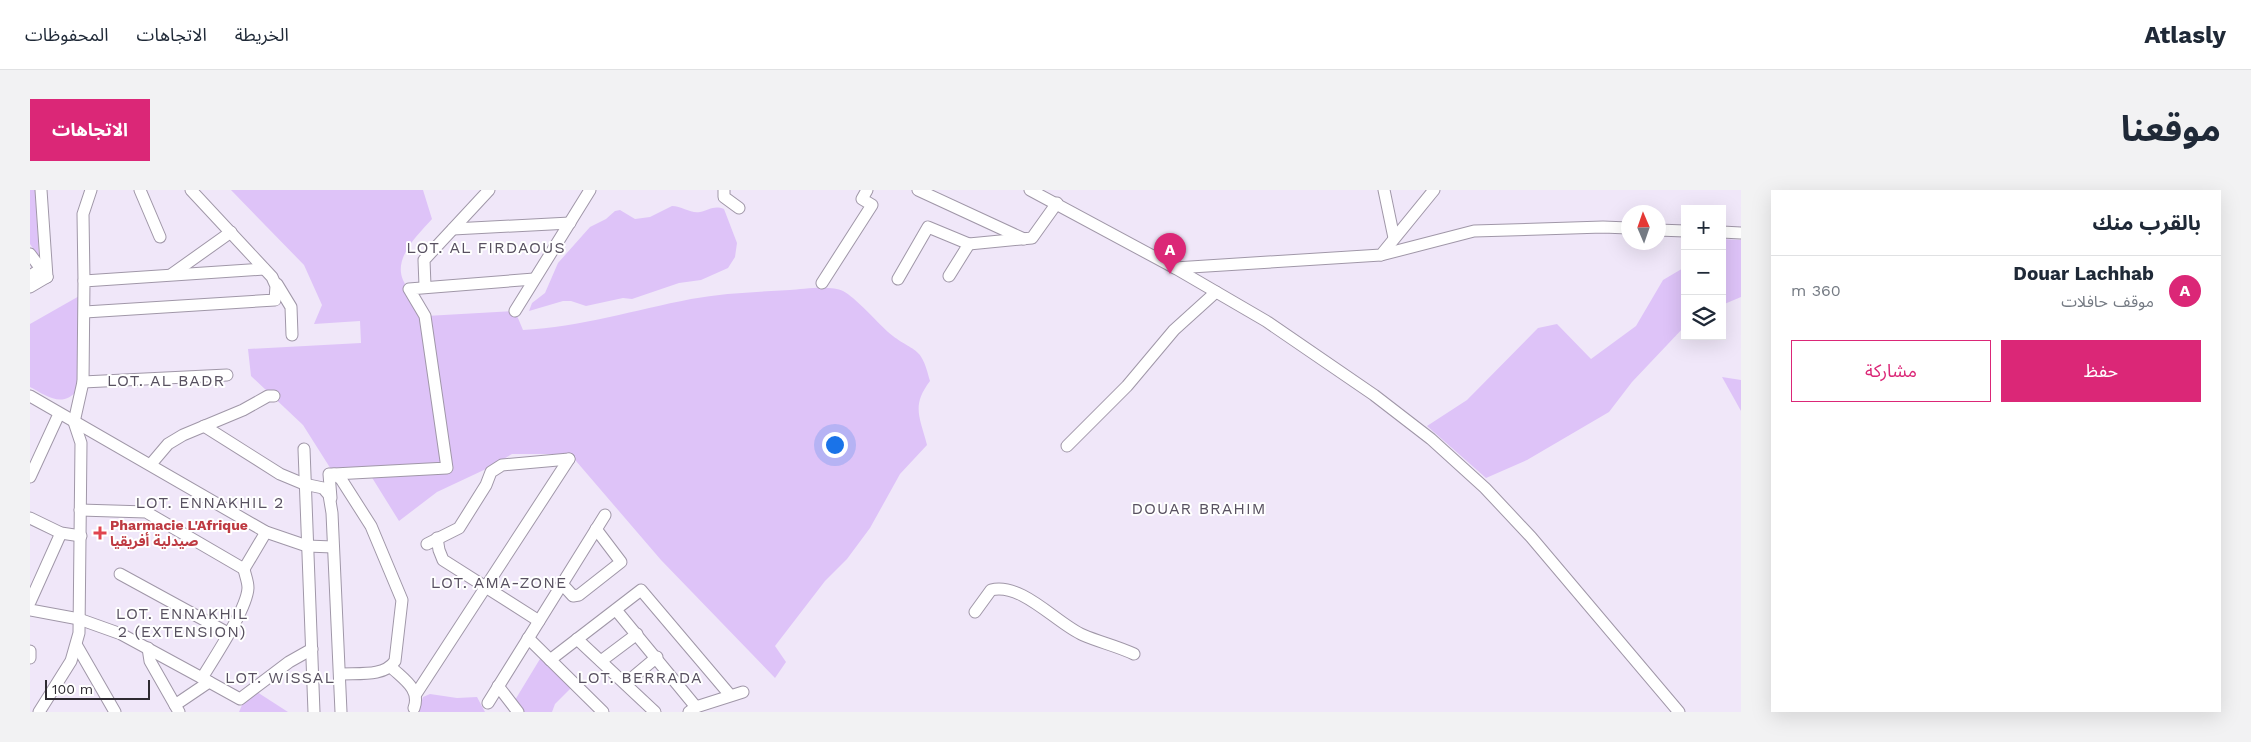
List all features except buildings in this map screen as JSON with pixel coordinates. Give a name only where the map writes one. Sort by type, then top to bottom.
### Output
[{"type":"street","points":[[30,288],[44,273],[41,190]]},
{"type":"street","points":[[140,190],[160,237]]},
{"type":"street","points":[[191,190],[274,280],[291,307],[292,335]]},
{"type":"street","points":[[425,286],[424,260],[489,190]]},
{"type":"street","points":[[515,311],[590,190]]},
{"type":"street","points":[[724,190],[724,197],[739,208]]},
{"type":"street","points":[[822,283],[872,205],[862,199],[867,190]]},
{"type":"street","points":[[918,190],[1024,239]]},
{"type":"street","points":[[1030,190],[1175,268],[1266,321],[1350,378],[1456,460],[1569,580],[1679,712]]},
{"type":"street","points":[[1384,190],[1394,238]]},
{"type":"street","points":[[1381,255],[1434,190]]},
{"type":"street","points":[[39,712],[50,707],[77,646],[81,536],[81,443],[74,422],[83,382],[85,312],[82,230],[83,214],[89,191]]},
{"type":"street","points":[[898,279],[928,227],[969,244],[1032,238],[1057,203]]},
{"type":"street","points":[[454,228],[570,223]]},
{"type":"street","points":[[1175,268],[1381,255],[1474,231],[1621,228]]},
{"type":"street","points":[[1666,230],[1681,231]]},
{"type":"street","points":[[170,275],[231,232]]},
{"type":"street","points":[[1726,232],[1741,233]]},
{"type":"street","points":[[949,276],[969,244]]},
{"type":"street","points":[[30,254],[44,273]]},
{"type":"street","points":[[84,280],[264,269]]},
{"type":"street","points":[[30,276],[44,273]]},
{"type":"street","points":[[332,474],[448,468],[425,316],[410,288],[534,279]]},
{"type":"street","points":[[85,312],[275,300],[274,280]]},
{"type":"street","points":[[1067,446],[1127,386],[1174,330],[1216,292]]},
{"type":"street","points":[[83,382],[227,375]]},
{"type":"street","points":[[30,396],[266,532],[307,546],[333,547]]},
{"type":"street","points":[[151,464],[168,444],[268,396],[274,396]]},
{"type":"street","points":[[30,477],[59,414]]},
{"type":"street","points":[[204,426],[280,474],[326,491],[331,503]]},
{"type":"street","points":[[304,448],[314,712]]},
{"type":"street","points":[[414,708],[416,694],[569,459],[502,465],[491,472],[486,485],[459,528],[427,544]]},
{"type":"street","points":[[332,474],[333,547],[344,709]]},
{"type":"street","points":[[332,474],[340,479],[371,526],[402,600],[395,660],[391,667],[383,671],[341,674]]},
{"type":"street","points":[[80,510],[146,512],[244,569]]},
{"type":"street","points":[[488,703],[605,515]]},
{"type":"street","points":[[30,518],[61,533],[81,536]]},
{"type":"street","points":[[562,584],[573,596],[579,595],[621,562],[596,530]]},
{"type":"street","points":[[148,648],[150,661],[177,709],[205,680],[248,590],[244,569],[266,532]]},
{"type":"street","points":[[30,602],[61,533]]},
{"type":"street","points":[[437,538],[443,560],[488,586],[539,621]]},
{"type":"street","points":[[120,574],[228,633]]},
{"type":"street","points":[[550,660],[641,590],[730,695]]},
{"type":"street","points":[[975,612],[991,590],[1003,590],[1022,596],[1040,605],[1083,636],[1134,654]]},
{"type":"street","points":[[30,610],[79,619],[121,634],[240,699],[289,662],[312,649]]},
{"type":"street","points":[[616,610],[657,657],[692,709],[743,692]]},
{"type":"street","points":[[601,661],[636,634]]},
{"type":"street","points":[[528,638],[603,712]]},
{"type":"street","points":[[577,640],[626,683],[655,712]]},
{"type":"street","points":[[77,646],[115,712]]},
{"type":"street","points":[[30,652],[30,658]]},
{"type":"street","points":[[626,683],[657,657]]},
{"type":"street","points":[[391,667],[416,694]]},
{"type":"street","points":[[498,686],[518,712]]},
{"type":"shaded area","points":[[30,190],[35,190],[39,257],[30,244]]},
{"type":"shaded area","points":[[231,190],[423,190],[432,219],[409,246],[401,263],[401,271],[405,284],[426,316],[515,311],[523,330],[586,322],[716,295],[817,288],[838,289],[848,294],[860,304],[888,332],[915,350],[923,360],[930,381],[921,398],[919,412],[927,445],[900,474],[870,528],[847,559],[825,581],[775,646],[786,662],[775,678],[661,560],[570,454],[512,454],[486,469],[437,492],[399,521],[371,476],[334,474],[303,425],[251,376],[248,349],[361,343],[360,321],[314,324],[322,305],[304,265]]},
{"type":"shaded area","points":[[672,206],[697,212],[714,208],[724,209],[737,243],[735,257],[728,268],[701,280],[679,283],[632,299],[623,298],[586,306],[571,301],[563,301],[529,311],[532,303],[545,293],[558,263],[590,227],[606,219],[615,211],[620,210],[635,219],[650,217]]},
{"type":"shaded area","points":[[1726,239],[1741,240],[1741,297],[1726,303]]},
{"type":"shaded area","points":[[1681,269],[1681,330],[1632,382],[1609,412],[1527,460],[1486,478],[1427,426],[1467,400],[1538,328],[1557,324],[1591,359],[1636,326],[1663,280]]},
{"type":"shaded area","points":[[81,295],[78,389],[67,398],[55,399],[30,387],[30,324]]},
{"type":"shaded area","points":[[1722,377],[1741,380],[1741,411]]},
{"type":"shaded area","points":[[543,654],[574,685],[555,704],[552,712],[518,712],[512,705]]},
{"type":"shaded area","points":[[257,692],[288,712],[239,712],[242,705]]},
{"type":"shaded area","points":[[430,694],[457,698],[477,697],[485,712],[418,712],[423,697]]},
{"type":"place","name":"Douar Lachhab","points":[[1170,274]]},
{"type":"place","name":"Pharmacie L'Afrique صيدلية أفريقيا","points":[[100,533]]},
{"type":"district","name":"LOT. AL FIRDAOUS","points":[[486,247]]},
{"type":"district","name":"LOT. AL BADR","points":[[166,380]]},
{"type":"district","name":"LOT. ENNAKHIL 2","points":[[210,502]]},
{"type":"district","name":"DOUAR BRAHIM","points":[[1199,508]]},
{"type":"district","name":"LOT. AMA-ZONE","points":[[499,582]]},
{"type":"district","name":"LOT. ENNAKHIL 2 (EXTENSION)","points":[[182,622]]},
{"type":"district","name":"LOT. WISSAL","points":[[280,677]]},
{"type":"district","name":"LOT. BERRADA","points":[[640,677]]}]
